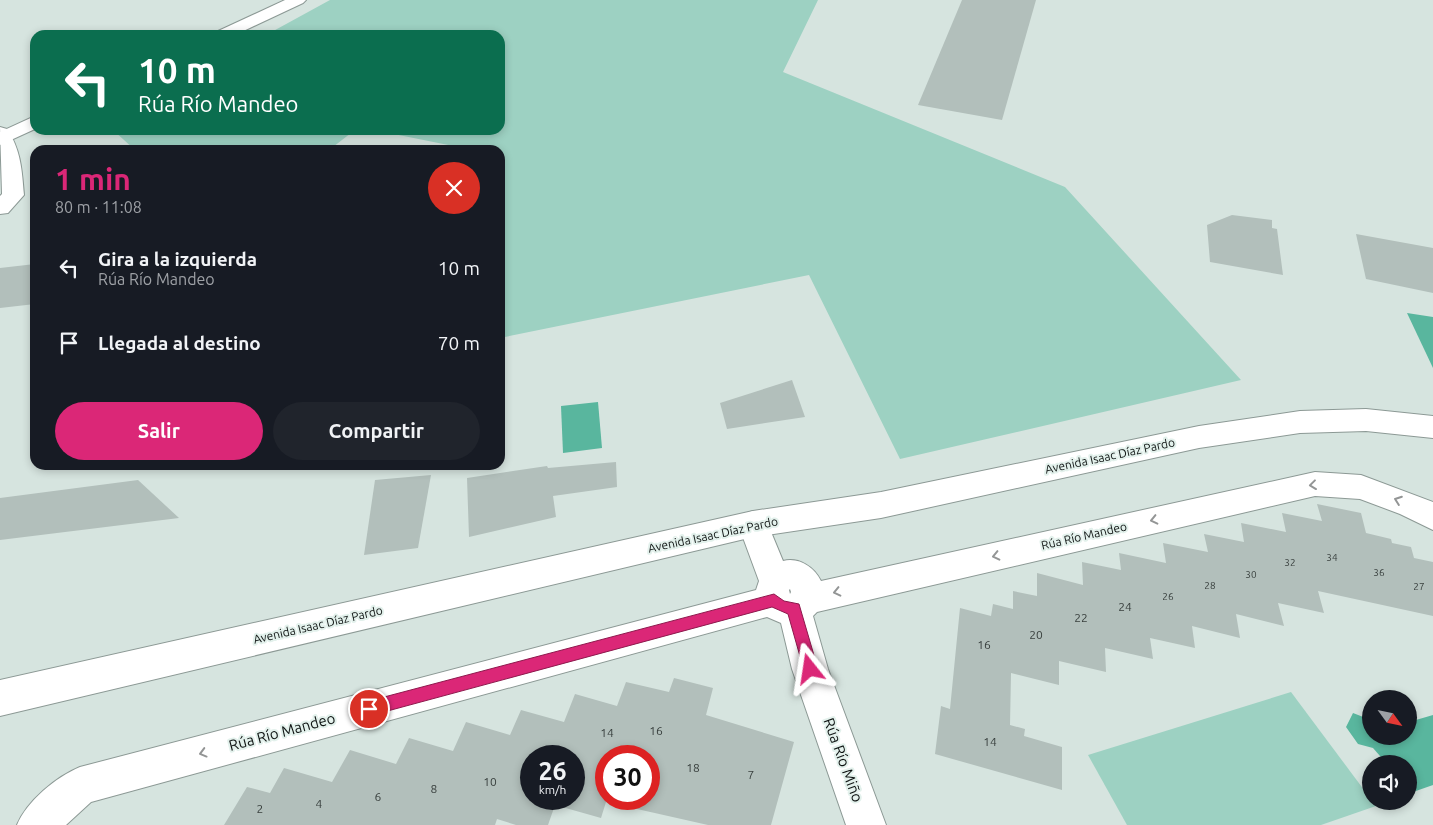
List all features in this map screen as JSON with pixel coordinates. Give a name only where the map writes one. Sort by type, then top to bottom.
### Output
[{"type":"street","points":[[233,30],[298,0]]},
{"type":"street","points":[[0,208],[13,195],[10,158],[1,136],[30,124]]},
{"type":"street","name":"Avenida Isaac Díaz Pardo","points":[[0,698],[753,524],[881,505],[1199,437],[1300,422],[1366,420],[1433,427]]},
{"type":"street","name":"Rúa Río Mandeo","points":[[37,825],[80,786],[788,597],[1315,484],[1361,487],[1411,505],[1433,517]]},
{"type":"street","name":"Rúa Río Miño","points":[[753,524],[788,597],[810,669],[866,825]]},
{"type":"shaded area","points":[[330,0],[818,0],[783,72],[1065,187],[1241,380],[900,459],[809,275],[505,337],[505,145],[448,145],[399,135],[505,135],[505,30],[275,30]]},
{"type":"shaded area","points":[[118,135],[348,135],[336,145],[130,145]]},
{"type":"shaded area","points":[[1407,313],[1433,317],[1433,368]]},
{"type":"shaded area","points":[[598,402],[602,448],[563,453],[561,406]]},
{"type":"shaded area","points":[[1291,692],[1362,787],[1362,810],[1364,810],[1321,825],[1127,825],[1088,755]]},
{"type":"shaded area","points":[[1353,713],[1362,716],[1362,745],[1418,745],[1418,719],[1433,715],[1433,785],[1417,791],[1417,755],[1379,755],[1373,748],[1358,744],[1346,727]]},
{"type":"building","points":[[962,0],[1036,0],[1002,120],[918,105]]},
{"type":"building","points":[[1232,215],[1272,220],[1272,228],[1277,229],[1283,275],[1210,262],[1207,225]]},
{"type":"building","points":[[1356,234],[1433,248],[1433,293],[1366,279]]},
{"type":"building","points":[[30,265],[30,305],[0,308],[0,268]]},
{"type":"building","points":[[792,380],[805,417],[727,429],[720,403]]},
{"type":"building","points":[[616,462],[617,487],[553,496],[556,517],[469,537],[467,478],[547,466],[548,468]]},
{"type":"building","points":[[431,475],[418,548],[364,555],[375,480]]},
{"type":"building","points":[[138,480],[179,518],[0,540],[0,498]]},
{"type":"building","points":[[1317,504],[1361,513],[1366,533],[1391,539],[1392,543],[1411,547],[1414,558],[1433,562],[1433,616],[1318,591],[1324,613],[1278,603],[1284,626],[1236,614],[1240,638],[1192,626],[1195,648],[1150,638],[1153,659],[1105,648],[1106,672],[1059,661],[1059,685],[1011,673],[1010,725],[1025,729],[1024,736],[1062,747],[1062,790],[935,754],[941,706],[950,709],[960,608],[991,616],[993,604],[1013,609],[1013,591],[1037,596],[1037,573],[1083,585],[1082,562],[1121,570],[1119,553],[1166,563],[1163,543],[1208,552],[1204,534],[1244,542],[1241,523],[1286,532],[1282,513],[1322,521]]},
{"type":"building","points":[[674,678],[713,688],[706,715],[794,742],[771,825],[708,825],[641,810],[660,810],[660,745],[595,745],[595,810],[604,810],[601,818],[573,810],[585,810],[585,745],[520,745],[520,810],[553,810],[548,825],[516,825],[497,819],[495,825],[224,825],[247,787],[270,793],[284,768],[332,782],[350,750],[396,764],[409,738],[453,751],[466,722],[510,735],[521,710],[564,722],[575,694],[617,706],[626,682],[669,692]]},
{"type":"route","points":[[369,709],[774,600],[781,606],[794,608],[810,669]]}]
